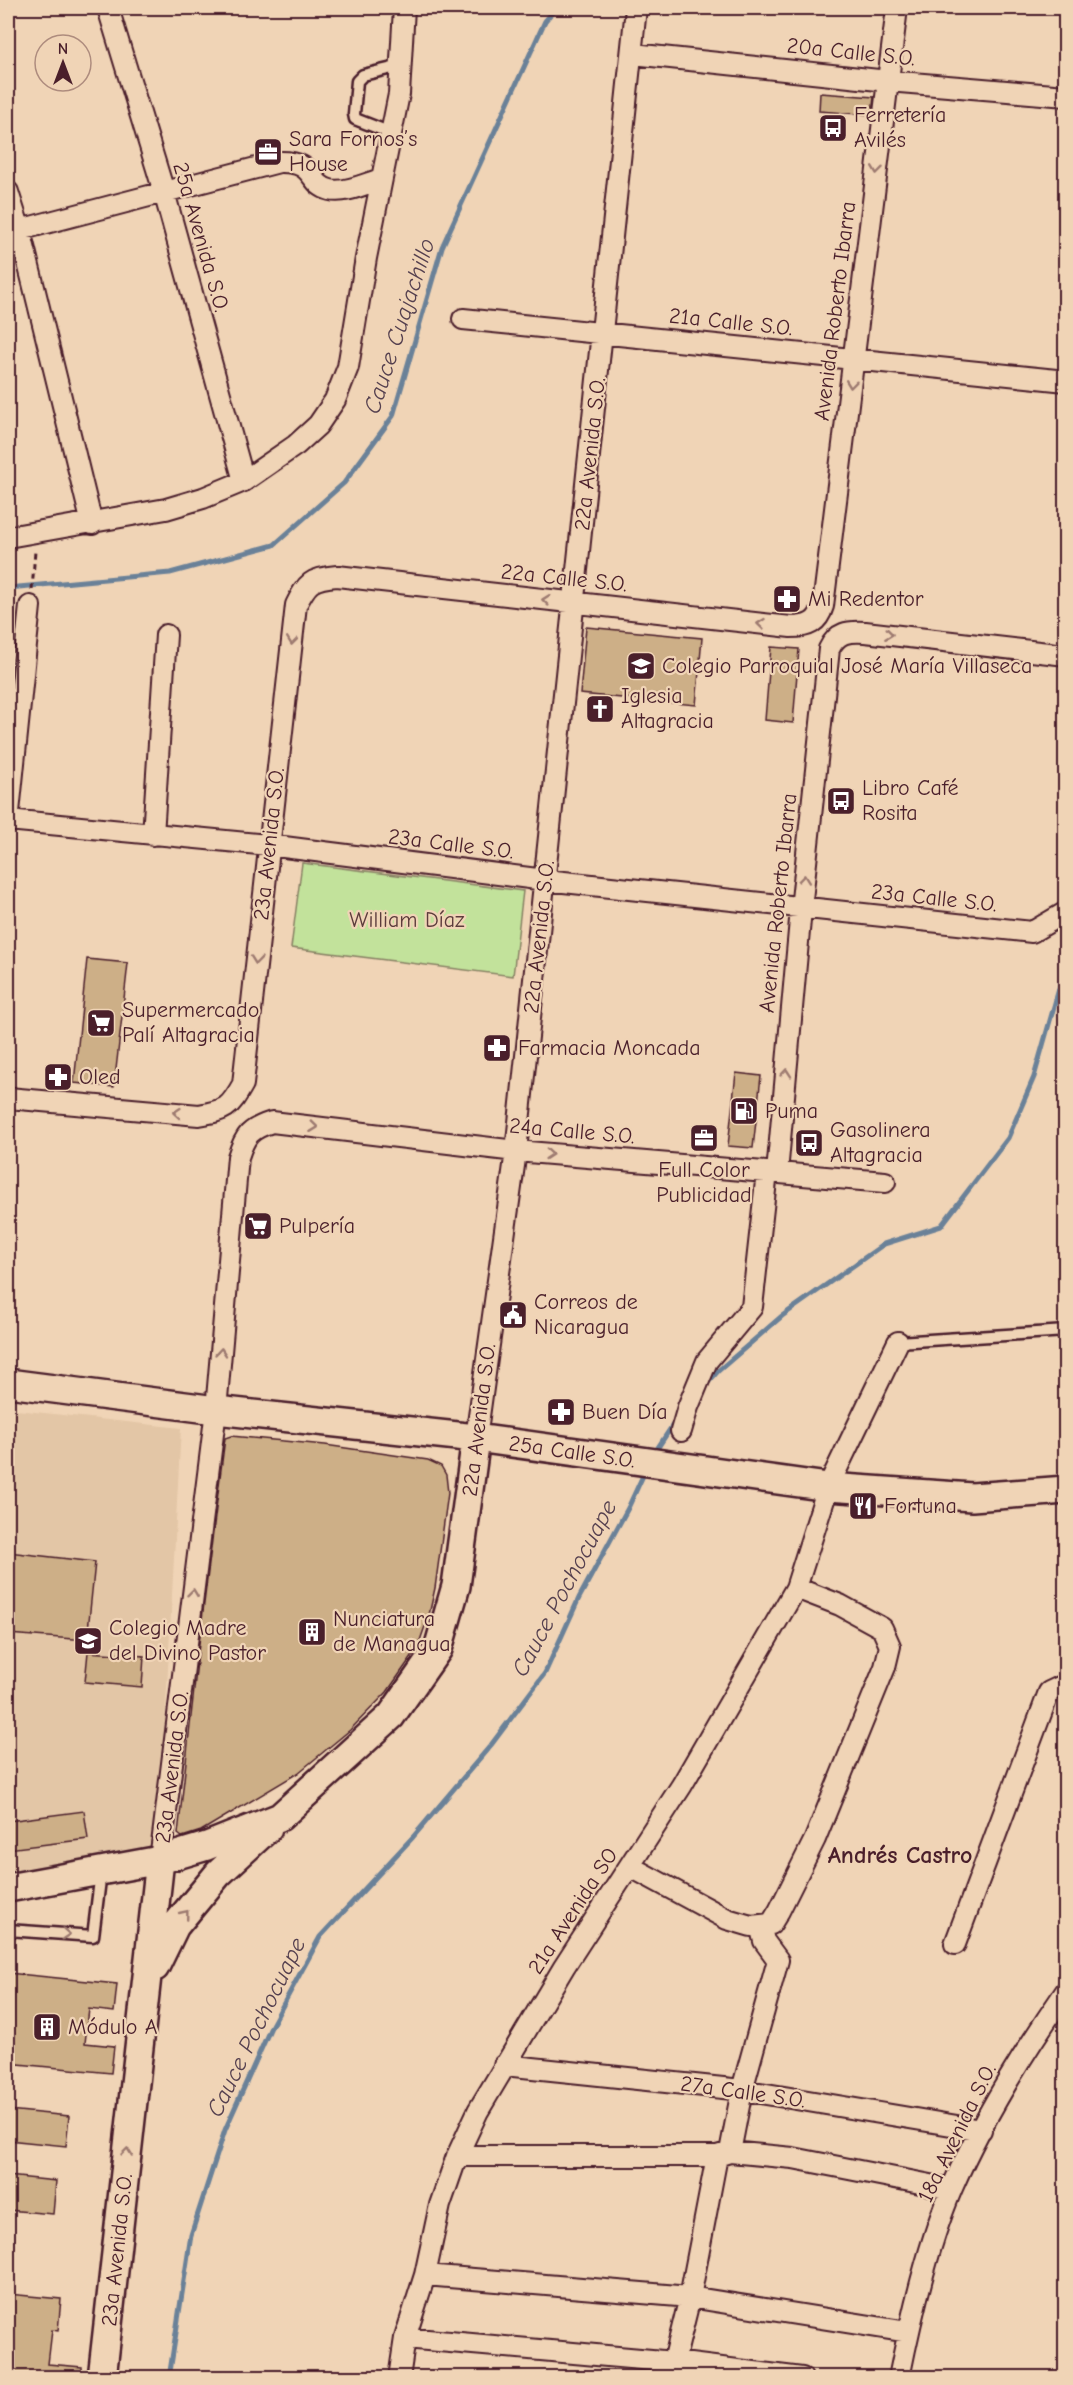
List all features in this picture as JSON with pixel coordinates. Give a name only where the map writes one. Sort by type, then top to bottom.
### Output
[{"type":"street","name":"25a Avenida S.O.","points":[[108,8],[164,192],[244,481]]},
{"type":"street","points":[[8,537],[92,524],[166,509],[203,498],[244,481],[296,445],[318,425],[335,400],[348,367],[366,258],[399,94],[404,8]]},
{"type":"street","name":"22a Avenida S.O.","points":[[160,1860],[207,1846],[280,1817],[391,1716],[438,1649],[456,1586],[516,1151],[633,54],[636,8]]},
{"type":"street","name":"Avenida Roberto Ibarra","points":[[818,619],[823,606],[897,8]]},
{"type":"street","name":"20a Calle S.O.","points":[[633,54],[888,81],[1065,96]]},
{"type":"street","points":[[14,231],[279,162],[296,161],[308,169],[319,184],[331,191],[346,190],[381,179]]},
{"type":"street","points":[[8,192],[14,231],[92,524]]},
{"type":"street","name":"21a Calle S.O.","points":[[463,319],[1065,381]]},
{"type":"street","name":"22a Calle S.O.","points":[[306,585],[321,577],[337,576],[791,627],[809,625],[818,619]]},
{"type":"street","name":"23a Avenida S.O.","points":[[8,1098],[199,1115],[220,1111],[233,1103],[243,1084],[296,605],[306,585]]},
{"type":"street","points":[[8,821],[30,606]]},
{"type":"street","name":"Avenida Roberto Ibarra","points":[[681,1431],[707,1361],[752,1307],[772,1172],[827,662],[833,639],[841,633],[865,632],[1065,655]]},
{"type":"street","points":[[153,835],[166,635]]},
{"type":"street","name":"23a Calle S.O.","points":[[8,821],[268,845],[544,880],[1032,932],[1065,912]]},
{"type":"street","name":"24a Calle S.O.","points":[[256,1127],[273,1122],[516,1151],[885,1182]]},
{"type":"street","name":"23a Avenida S.O.","points":[[102,2378],[160,1860],[216,1410],[238,1157],[244,1139],[256,1127]]},
{"type":"street","name":"21a Avenida SO","points":[[399,2378],[405,2338],[425,2275],[440,2205],[457,2156],[478,2111],[564,1968],[682,1785],[796,1588],[828,1487],[898,1342]]},
{"type":"street","name":"25a Calle S.O.","points":[[8,1383],[216,1410],[476,1438],[828,1487],[972,1497],[1065,1490]]},
{"type":"street","points":[[631,1867],[727,1919],[751,1926],[771,1924],[779,1911],[815,1839],[885,1667],[890,1646],[882,1628],[840,1605],[796,1588]]},
{"type":"street","points":[[955,1944],[1049,1692],[1065,1684]]},
{"type":"street","points":[[147,1984],[176,1926],[218,1874],[280,1817]]},
{"type":"street","points":[[8,1888],[160,1860]]},
{"type":"street","points":[[672,2370],[723,2154],[778,1960],[764,1941],[760,1925]]},
{"type":"street","name":"18a Avenida S.O.","points":[[899,2378],[908,2332],[951,2190],[981,2130],[1029,2045],[1065,1991]]},
{"type":"street","name":"27a Calle S.O.","points":[[504,2065],[742,2090],[981,2130]]},
{"type":"street","points":[[457,2156],[723,2154],[794,2158],[951,2190]]},
{"type":"street","points":[[425,2275],[690,2297],[908,2332]]},
{"type":"street","points":[[405,2338],[672,2370],[802,2378]]},
{"type":"lane","points":[[391,133],[355,119],[357,81],[363,75],[400,66]]},
{"type":"lane","points":[[898,1342],[1065,1331]]},
{"type":"lane","points":[[8,1930],[93,1936],[101,1872]]},
{"type":"shaded area","name":"Colegio Madre del Divino Pastor","points":[[8,1409],[181,1428],[158,1854],[44,1867],[8,1876]]},
{"type":"green space","name":"William Díaz","points":[[302,863],[523,891],[513,976],[291,948]]},
{"type":"building","points":[[820,93],[874,97],[872,115],[819,111]]},
{"type":"building","name":"Colegio Parroquial José María Villaseca","points":[[586,627],[702,638],[696,705],[580,694]]},
{"type":"building","points":[[771,647],[799,649],[793,723],[765,720]]},
{"type":"building","name":"Supermercado Palí Altagracia","points":[[87,959],[128,963],[114,1087],[74,1083]]},
{"type":"building","name":"Puma","points":[[736,1073],[761,1076],[753,1148],[728,1146]]},
{"type":"building","name":"Nunciatura de Managua","points":[[231,1436],[325,1445],[428,1460],[441,1466],[446,1475],[448,1493],[429,1615],[417,1649],[387,1692],[350,1730],[298,1773],[201,1831],[182,1837],[178,1834],[200,1635],[225,1438]]},
{"type":"building","points":[[8,1552],[95,1562],[87,1640],[8,1634]]},
{"type":"building","points":[[88,1652],[144,1656],[142,1687],[85,1682]]},
{"type":"building","points":[[84,1811],[88,1839],[8,1849],[8,1821]]},
{"type":"building","name":"Módulo A","points":[[8,1973],[117,1984],[114,2012],[89,2009],[85,2043],[114,2046],[111,2073],[8,2063]]},
{"type":"building","points":[[8,2110],[69,2116],[66,2146],[8,2140]]},
{"type":"building","points":[[8,2176],[56,2181],[53,2214],[8,2210]]},
{"type":"building","points":[[8,2294],[61,2299],[58,2331],[52,2330],[48,2364],[82,2367],[82,2378],[8,2378]]},
{"type":"waterway","name":"Cauce Cuajachillo","points":[[8,588],[170,573],[274,545],[344,483],[393,416],[442,247],[545,21],[556,8]]},
{"type":"waterway","name":"Cauce Pochocuape","points":[[705,1386],[718,1371],[782,1316],[884,1244],[941,1226],[1008,1138],[1034,1077],[1066,964]]},
{"type":"waterway","name":"Cauce Pochocuape","points":[[653,1455],[676,1420]]},
{"type":"waterway","name":"Cauce Pochocuape","points":[[169,2378],[191,2235],[225,2130],[271,2027],[320,1937],[413,1837],[491,1745],[545,1673],[579,1598],[628,1508],[646,1469]]},
{"type":"place","name":"Ferretería Avilés","points":[[833,128]]},
{"type":"place","name":"Sara Fornos’s House","points":[[268,152]]},
{"type":"place","name":"Mi Redentor","points":[[787,599]]},
{"type":"place","name":"Colegio Parroquial José María Villaseca","points":[[641,666]]},
{"type":"place","name":"Iglesia Altagracia","points":[[600,709]]},
{"type":"place","name":"Libro Café Rosita","points":[[841,801]]},
{"type":"place","name":"Supermercado Palí Altagracia","points":[[101,1023]]},
{"type":"place","name":"Farmacia Moncada","points":[[497,1048]]},
{"type":"place","name":"Oled","points":[[58,1077]]},
{"type":"place","name":"Puma","points":[[744,1111]]},
{"type":"place","name":"Full Color Publicidad","points":[[704,1138]]},
{"type":"place","name":"Gasolinera Altagracia","points":[[809,1143]]},
{"type":"place","name":"Pulpería","points":[[258,1226]]},
{"type":"place","name":"Correos de Nicaragua","points":[[513,1315]]},
{"type":"place","name":"Buen Día","points":[[561,1412]]},
{"type":"place","name":"Fortuna","points":[[863,1506]]},
{"type":"place","name":"Nunciatura de Managua","points":[[312,1632]]},
{"type":"place","name":"Colegio Madre del Divino Pastor","points":[[88,1641]]},
{"type":"place","name":"Módulo A","points":[[47,2027]]},
{"type":"district","name":"Andrés Castro","points":[[900,1855]]}]
